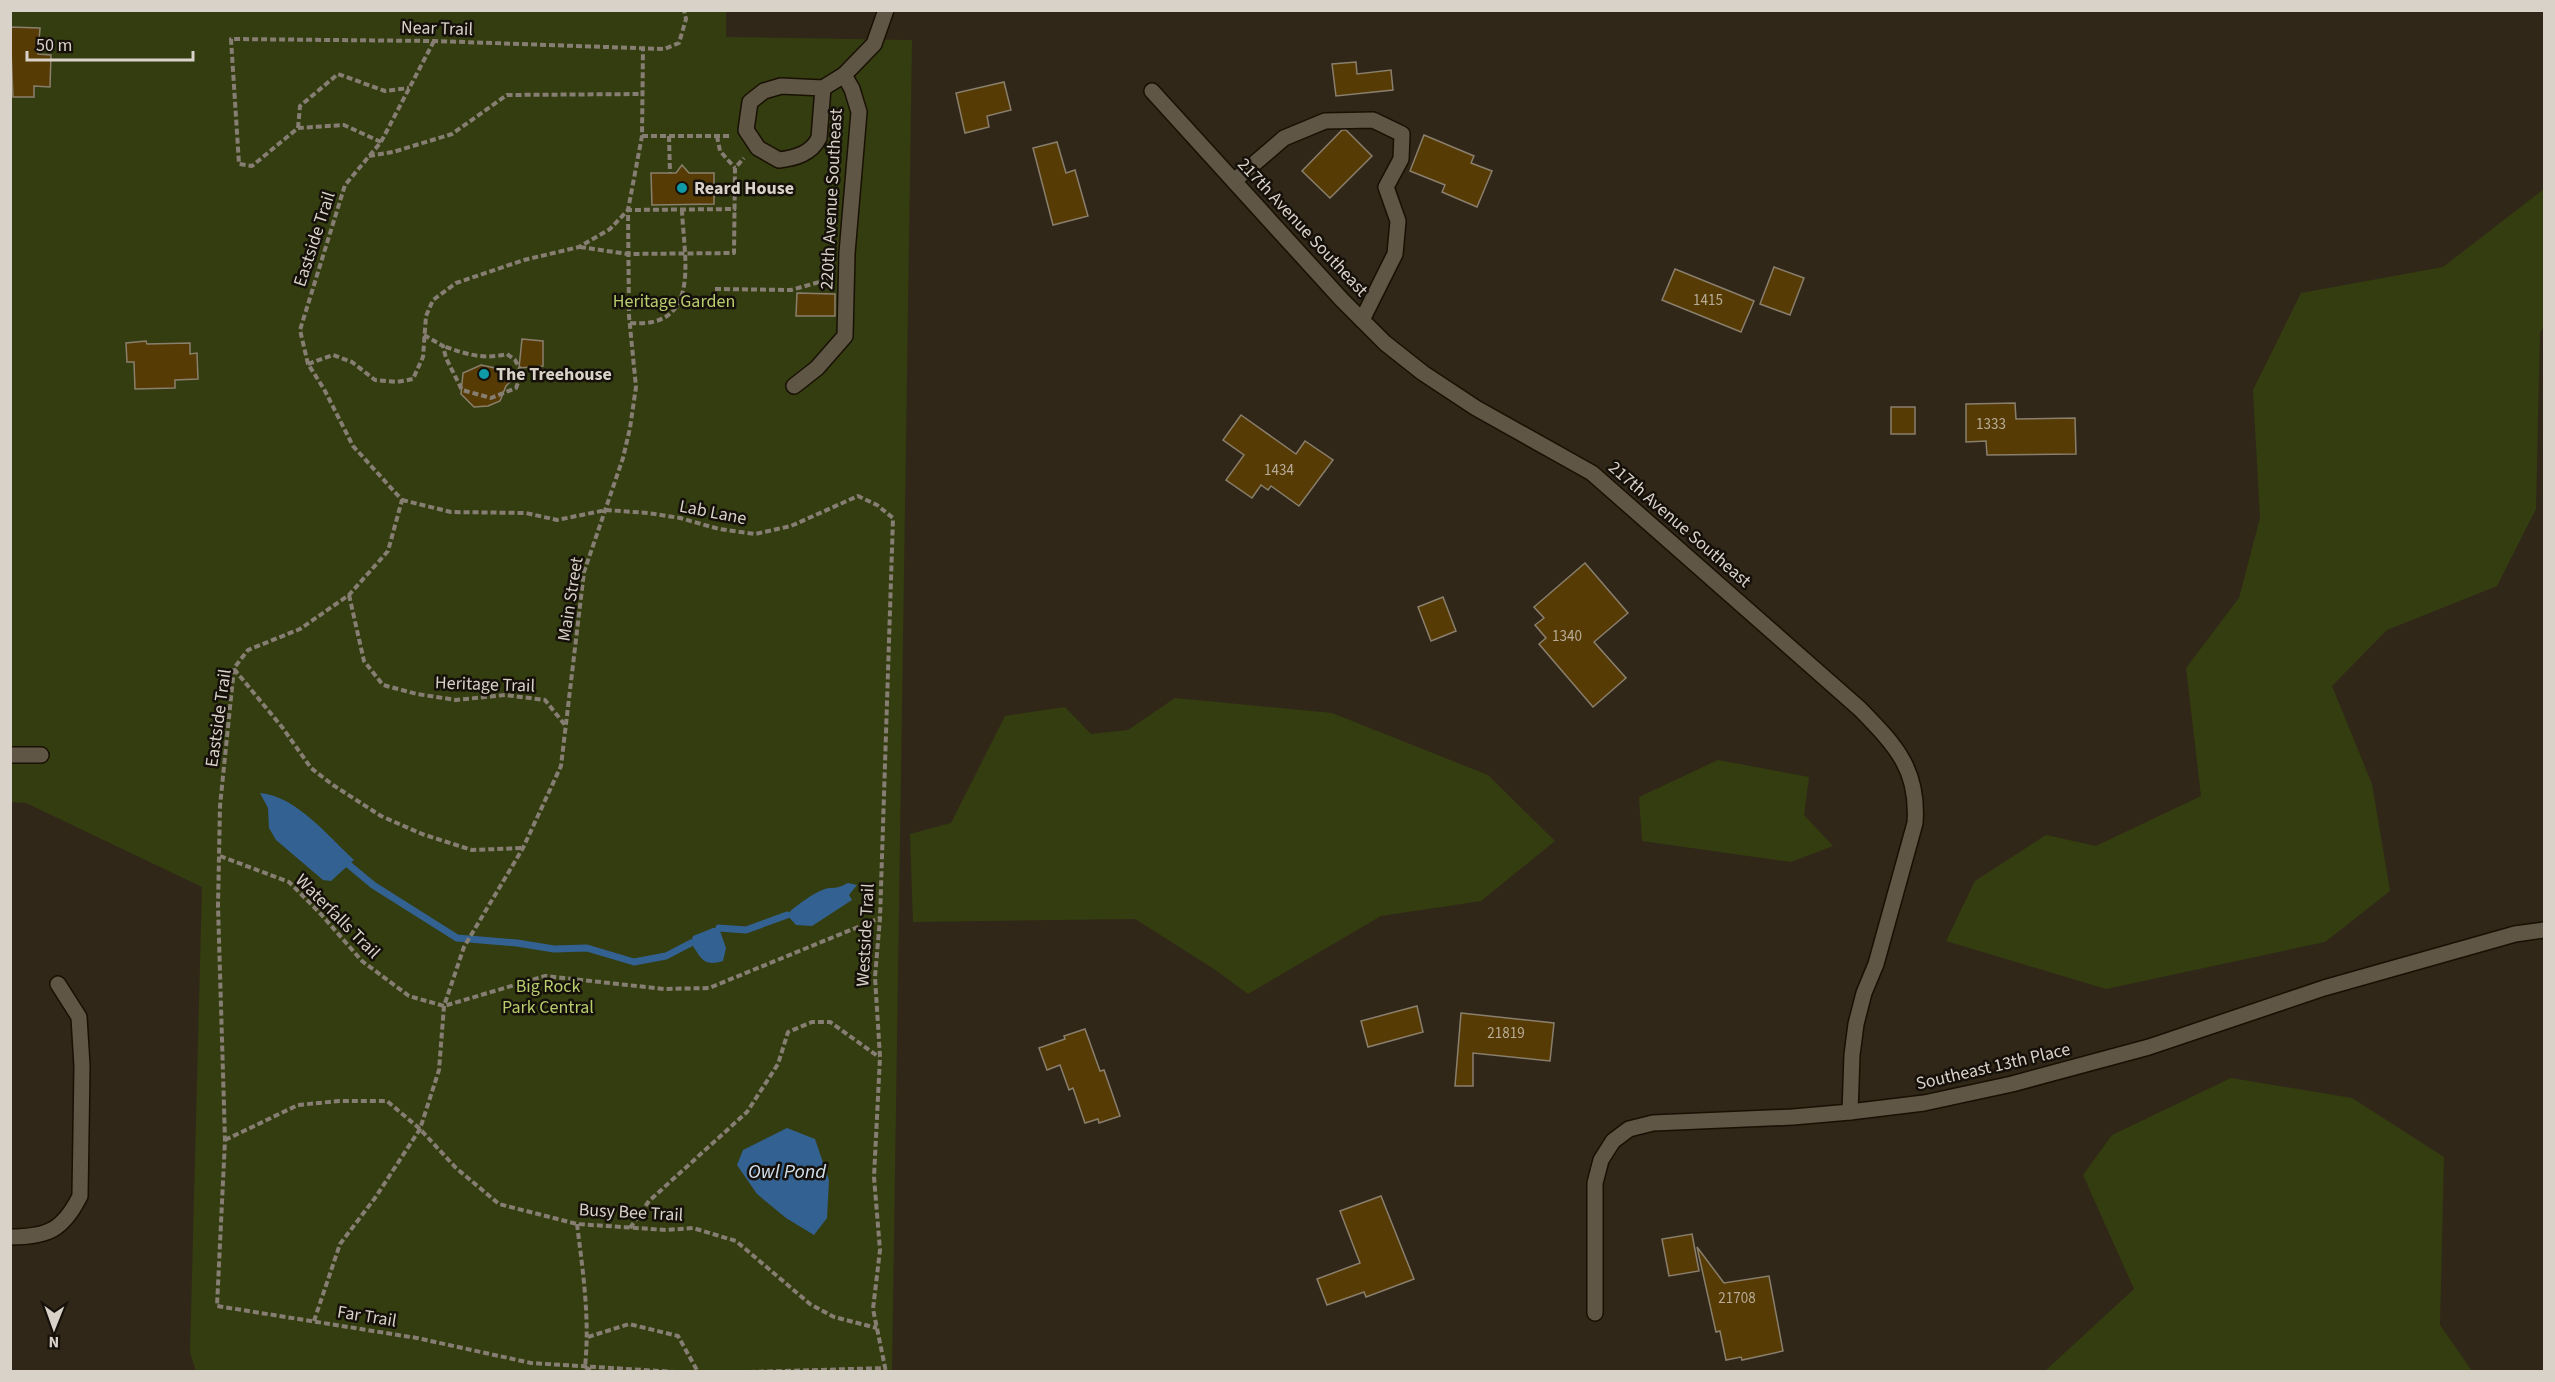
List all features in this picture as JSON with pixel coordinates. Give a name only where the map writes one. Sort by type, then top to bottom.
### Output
[{"type":"street","points":[[823,88],[819,138],[816,145],[798,158],[779,160],[758,148],[746,130],[750,102],[764,91],[781,86],[823,88],[844,75],[874,44],[886,10]]},
{"type":"street","name":"220th Avenue Southeast","points":[[794,386],[817,368],[845,336],[846,275],[859,112],[852,89],[844,75]]},
{"type":"street","name":"217th Avenue Southeast","points":[[1152,91],[1362,320],[1386,343],[1423,373],[1476,408],[1592,473],[1860,709],[1893,742],[1907,765],[1914,784],[1917,801],[1915,823],[1876,964],[1864,993],[1856,1024],[1852,1055],[1850,1112]]},
{"type":"street","points":[[1234,181],[1284,138],[1325,121],[1373,120],[1402,134],[1401,159],[1386,187],[1398,220],[1395,254],[1362,320]]},
{"type":"street","points":[[10,755],[41,755]]},
{"type":"street","name":"Southeast 13th Place","points":[[1595,1313],[1595,1183],[1601,1160],[1613,1141],[1629,1129],[1653,1123],[1793,1117],[1850,1112],[1924,1103],[2012,1084],[2149,1047],[2333,986],[2516,934],[2544,930]]},
{"type":"street","points":[[10,1237],[33,1237],[58,1228],[65,1221],[80,1196],[82,1066],[79,1017],[58,984]]},
{"type":"path","points":[[643,48],[663,49],[679,43],[686,20],[684,10]]},
{"type":"path","name":"Near Trail","points":[[298,128],[252,166],[238,164],[231,39],[435,41],[643,48]]},
{"type":"path","name":"Eastside Trail","points":[[225,1140],[218,906],[220,806],[234,668],[248,650],[300,630],[349,595],[388,551],[402,500],[353,446],[308,363],[300,330],[345,185],[381,142],[435,41]]},
{"type":"path","name":"Main Street","points":[[314,1322],[340,1244],[375,1198],[420,1129],[439,1070],[444,1006],[464,947],[523,848],[561,766],[584,572],[628,438],[636,387],[630,323],[628,210],[642,136],[643,48]]},
{"type":"path","points":[[381,142],[344,125],[298,128],[300,106],[338,74],[385,91],[410,88]]},
{"type":"path","points":[[369,156],[393,152],[452,134],[507,95],[643,94]]},
{"type":"path","points":[[642,136],[734,136],[746,130]]},
{"type":"path","points":[[669,136],[670,173]]},
{"type":"path","points":[[579,247],[628,254],[734,253],[735,168],[720,151],[717,136]]},
{"type":"path","points":[[735,168],[758,148]]},
{"type":"path","points":[[308,363],[333,355],[352,362],[375,380],[397,382],[413,380],[423,357],[426,316],[433,300],[456,283],[524,260],[579,247],[610,229],[628,210],[736,209]]},
{"type":"path","points":[[630,323],[645,324],[671,314],[684,294],[682,211]]},
{"type":"path","points":[[715,289],[791,290],[846,275]]},
{"type":"path","points":[[424,335],[443,346],[467,354],[492,358],[507,354],[515,360],[522,372],[516,388],[491,398],[462,390],[446,358],[443,346]]},
{"type":"path","name":"Lab Lane","points":[[402,500],[451,512],[526,513],[557,520],[606,510],[680,518],[719,529],[755,534],[791,526],[858,496],[878,505]]},
{"type":"path","name":"Westside Trail","points":[[878,505],[893,518],[880,918],[875,977],[880,1057],[874,1177],[880,1250],[873,1309],[886,1370]]},
{"type":"path","name":"Heritage Trail","points":[[349,595],[364,661],[383,686],[456,700],[505,695],[545,700],[566,726]]},
{"type":"path","points":[[234,668],[282,727],[311,768],[381,816],[422,834],[472,850],[523,848]]},
{"type":"path","name":"Waterfalls Trail","points":[[220,856],[289,882],[362,961],[409,996],[444,1006]]},
{"type":"path","points":[[444,1006],[545,976],[664,989],[709,988],[880,918]]},
{"type":"path","points":[[630,1228],[649,1201],[747,1112],[778,1064],[788,1032],[812,1022],[830,1022],[880,1057]]},
{"type":"path","name":"Busy Bee Trail","points":[[225,1140],[298,1105],[339,1101],[387,1101],[420,1129],[456,1168],[500,1204],[577,1224],[666,1230],[693,1228],[736,1241],[810,1304],[834,1317],[877,1328]]},
{"type":"path","name":"Far Trail","points":[[225,1140],[217,1306],[417,1338],[531,1363],[676,1371]]},
{"type":"path","points":[[577,1224],[588,1337],[585,1367],[594,1371]]},
{"type":"path","points":[[588,1337],[629,1324],[678,1336],[698,1371]]},
{"type":"path","points":[[749,1371],[886,1370]]},
{"type":"green space","name":"Big Rock Park Central","points":[[726,10],[726,37],[912,40],[892,1371],[196,1371],[190,1353],[202,887],[26,803],[11,802],[11,11]]},
{"type":"green space","points":[[2544,189],[2544,327],[2540,332],[2536,509],[2497,586],[2387,630],[2332,686],[2372,784],[2390,891],[2325,942],[2106,989],[1946,941],[1975,881],[2046,835],[2096,846],[2201,796],[2186,668],[2239,598],[2260,518],[2253,390],[2301,293],[2443,267]]},
{"type":"green space","points":[[1175,698],[1332,713],[1488,775],[1555,841],[1481,901],[1381,916],[1248,994],[1214,969],[1135,919],[913,922],[910,834],[951,823],[1005,716],[1065,707],[1091,734],[1128,730]]},
{"type":"green space","points":[[1718,760],[1809,777],[1804,815],[1833,846],[1791,862],[1642,841],[1639,797]]},
{"type":"green space","points":[[2231,1078],[2352,1098],[2444,1157],[2440,1325],[2472,1371],[2045,1371],[2134,1289],[2083,1175],[2112,1135]]},
{"type":"water","points":[[260,793],[286,801],[299,809],[354,860],[331,881],[323,880],[276,840],[269,828],[268,808]]},
{"type":"water","points":[[848,883],[857,885],[849,895],[852,900],[812,926],[796,925],[787,915],[800,903],[819,892]]},
{"type":"water","points":[[719,928],[726,948],[723,961],[716,963],[703,960],[691,943],[693,936]]},
{"type":"water","name":"Owl Pond","points":[[787,1128],[815,1139],[829,1180],[827,1218],[814,1235],[786,1218],[757,1194],[737,1165],[743,1150]]},
{"type":"building","points":[[10,27],[40,28],[38,54],[51,55],[50,87],[34,86],[34,97],[13,97]]},
{"type":"building","points":[[1356,62],[1357,74],[1391,70],[1393,90],[1336,96],[1332,64]]},
{"type":"building","points":[[1004,82],[1011,110],[987,116],[989,127],[965,133],[956,93]]},
{"type":"building","points":[[1342,130],[1346,130],[1372,156],[1330,198],[1302,171]]},
{"type":"building","points":[[1424,135],[1474,156],[1471,163],[1492,171],[1477,207],[1442,192],[1445,185],[1410,171]]},
{"type":"building","points":[[1057,142],[1066,173],[1075,170],[1088,216],[1053,225],[1033,148]]},
{"type":"building","name":"Reard House","points":[[682,165],[689,173],[714,173],[714,204],[652,205],[651,173],[676,173]]},
{"type":"building","points":[[1774,267],[1804,278],[1790,315],[1760,304]]},
{"type":"building","points":[[1675,269],[1754,301],[1741,332],[1662,300]]},
{"type":"building","points":[[797,293],[835,294],[835,316],[796,316]]},
{"type":"building","points":[[522,339],[543,341],[543,366],[519,368]]},
{"type":"building","points":[[146,341],[147,344],[190,343],[190,354],[197,353],[198,379],[175,380],[175,388],[135,389],[134,362],[127,362],[126,343]]},
{"type":"building","name":"The Treehouse","points":[[481,365],[495,368],[513,379],[506,386],[500,401],[488,406],[474,407],[461,394],[463,373]]},
{"type":"building","points":[[2015,403],[2016,419],[2075,418],[2076,454],[1987,455],[1986,441],[1966,442],[1966,404]]},
{"type":"building","points":[[1891,407],[1915,407],[1915,434],[1891,434]]},
{"type":"building","points":[[1241,415],[1296,454],[1305,441],[1333,460],[1299,506],[1271,486],[1268,490],[1261,485],[1252,498],[1226,480],[1244,455],[1223,440]]},
{"type":"building","points":[[1585,563],[1628,613],[1594,642],[1626,678],[1593,707],[1539,644],[1546,638],[1535,625],[1544,618],[1534,607]]},
{"type":"building","points":[[1443,597],[1456,631],[1431,641],[1418,607]]},
{"type":"building","points":[[1417,1006],[1423,1032],[1368,1047],[1361,1021]]},
{"type":"building","points":[[1461,1013],[1554,1023],[1550,1061],[1473,1053],[1473,1086],[1455,1086]]},
{"type":"building","points":[[1085,1029],[1100,1071],[1104,1070],[1120,1116],[1099,1123],[1098,1119],[1085,1123],[1073,1088],[1069,1090],[1060,1065],[1047,1070],[1039,1048]]},
{"type":"building","points":[[1381,1196],[1414,1279],[1366,1297],[1364,1292],[1327,1305],[1317,1279],[1360,1263],[1340,1211]]},
{"type":"building","points":[[1692,1234],[1699,1271],[1669,1276],[1662,1239]]},
{"type":"building","points":[[1697,1247],[1724,1283],[1769,1276],[1783,1351],[1742,1360],[1741,1357],[1726,1360],[1720,1331],[1716,1332]]},
{"type":"waterway","points":[[349,865],[373,885],[457,938],[554,949],[587,948],[634,962],[666,956],[691,943]]},
{"type":"waterway","points":[[719,928],[746,930],[787,915]]},
{"type":"place","name":"Reard House","points":[[682,188]]},
{"type":"place","name":"The Treehouse","points":[[484,374]]},
{"type":"park label","name":"Heritage Garden","points":[[674,301]]}]
